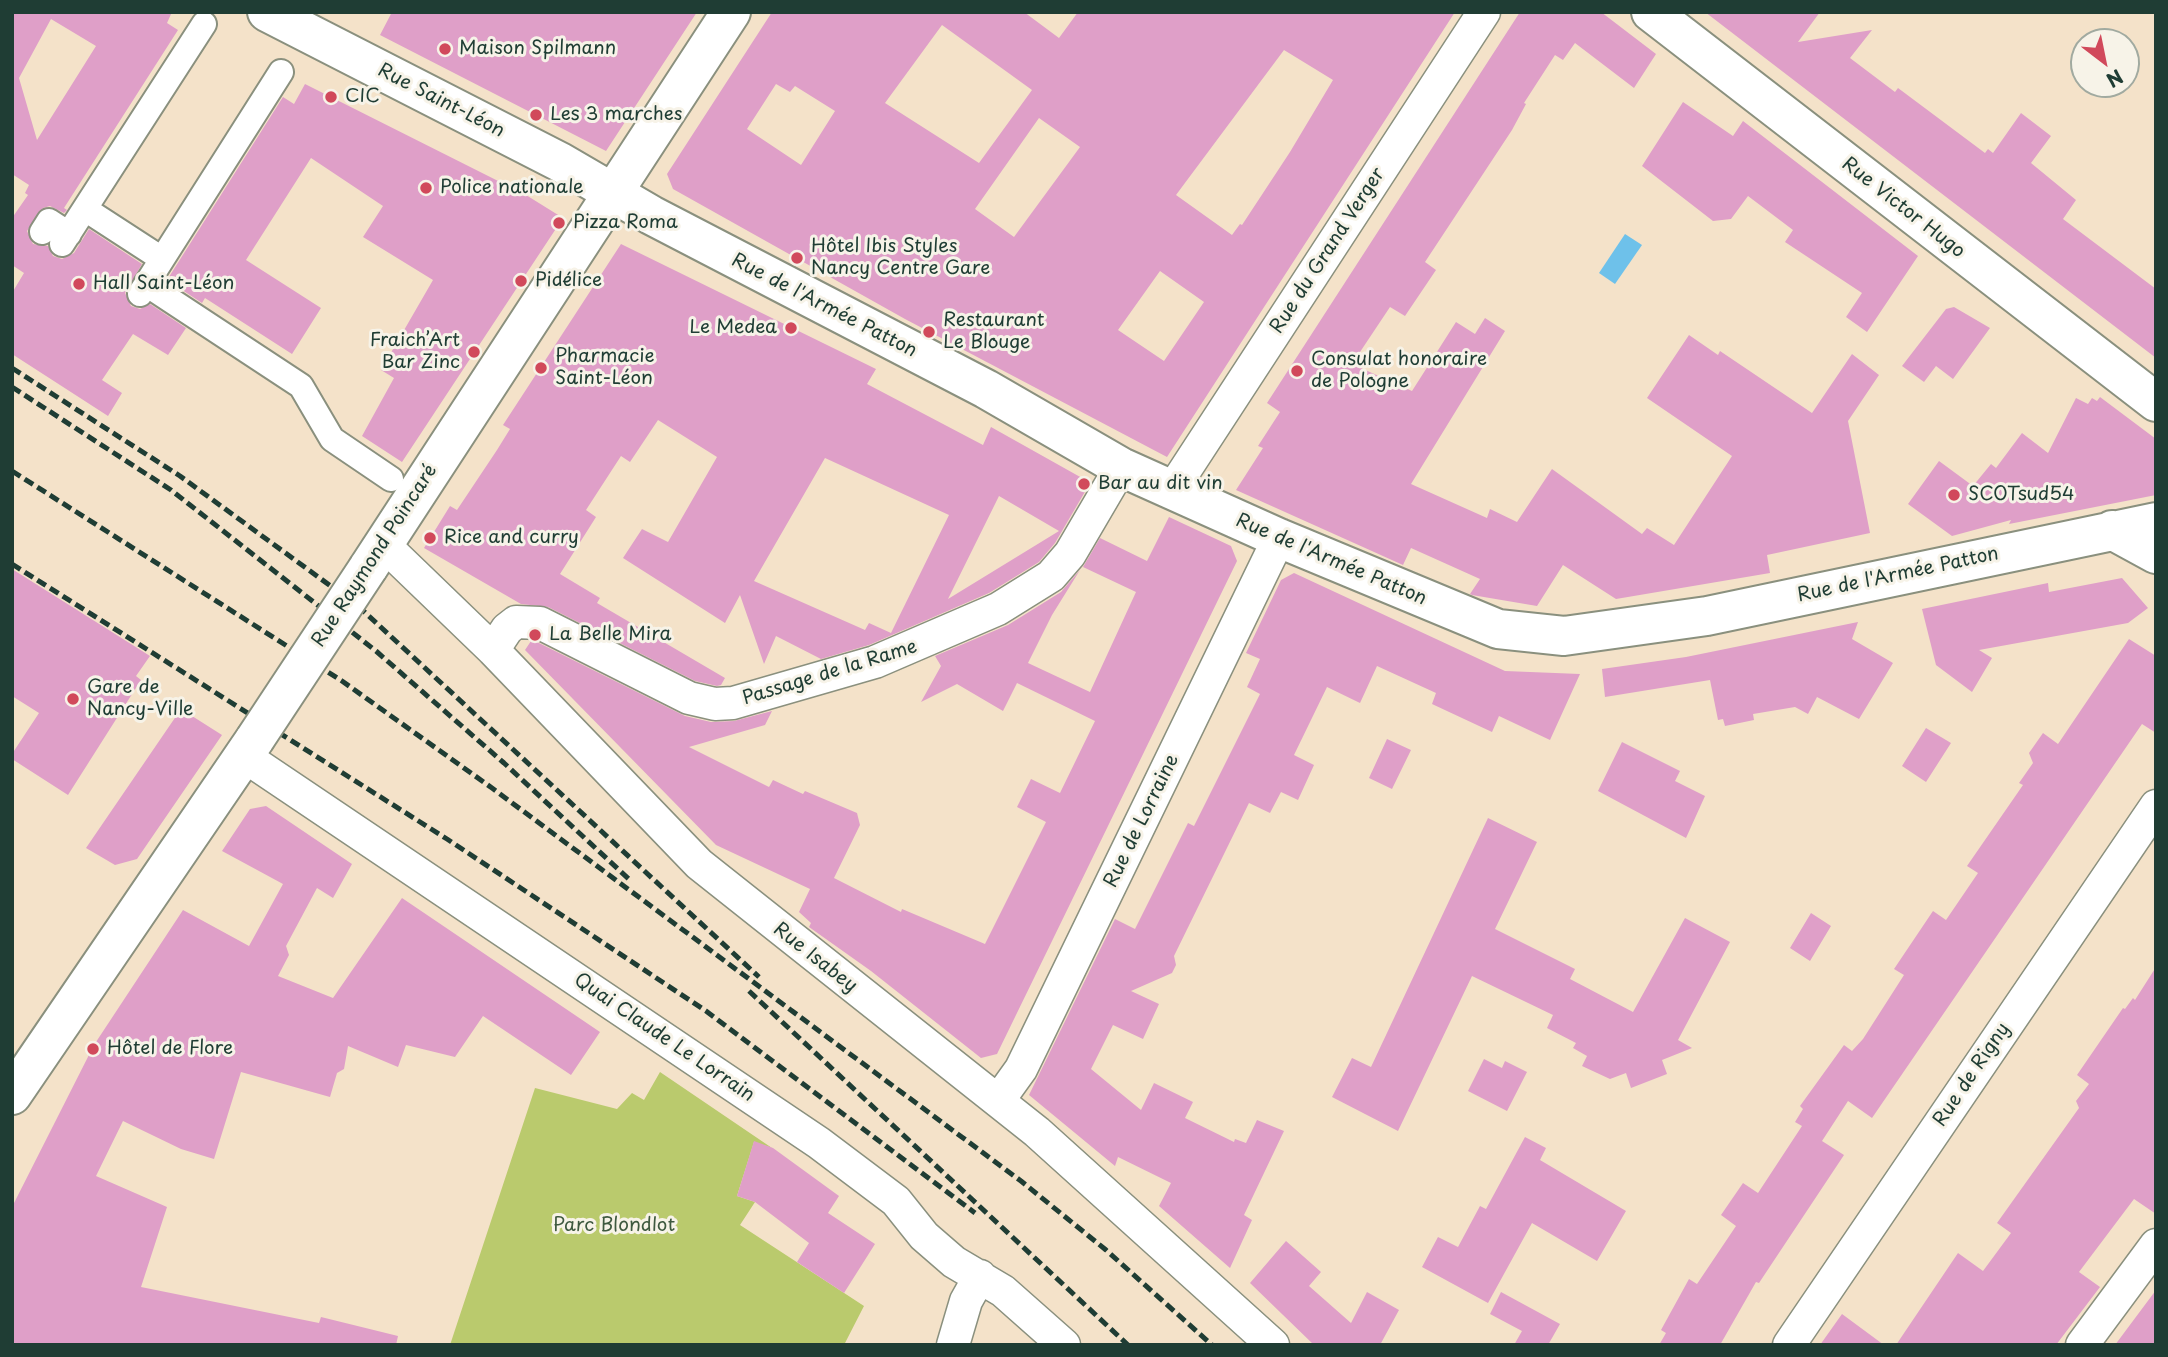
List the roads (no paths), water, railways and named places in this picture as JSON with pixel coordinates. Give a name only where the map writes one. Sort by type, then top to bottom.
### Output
[{"type":"main road","name":"Rue Saint-Léon","points":[[267,12],[560,162],[613,193]]},
{"type":"main road","name":"Rue Raymond Poincaré","points":[[12,1095],[249,747],[731,12]]},
{"type":"main road","name":"Rue Victor Hugo","points":[[1651,12],[2156,402]]},
{"type":"main road","name":"Rue de l'Armée Patton","points":[[613,193],[986,389],[1121,467],[1279,538],[1486,625],[1532,635],[1564,636],[1707,616],[2156,522]]},
{"type":"main road","points":[[2112,530],[2156,554]]},
{"type":"street","name":"Rue du Grand Verger","points":[[1172,490],[1485,12]]},
{"type":"street","points":[[58,237],[85,209],[204,24]]},
{"type":"street","points":[[281,72],[143,289],[300,386],[332,439],[391,479]]},
{"type":"street","points":[[85,209],[162,259]]},
{"type":"street","name":"Passage de la Rame","points":[[494,650],[507,629],[516,622],[540,623],[689,698],[715,704],[733,703],[875,662],[916,647],[998,610],[1051,576],[1070,554],[1121,467]]},
{"type":"street","name":"Rue de Lorraine","points":[[998,1101],[1021,1069],[1279,538]]},
{"type":"street","name":"Rue Isabey","points":[[375,556],[494,650],[715,878],[1070,1160],[1091,1184],[1273,1345]]},
{"type":"street","name":"Quai Claude Le Lorrain","points":[[249,747],[819,1143],[896,1201],[924,1236],[954,1262],[980,1276],[1021,1306],[1064,1345]]},
{"type":"street","name":"Rue de Rigny","points":[[1789,1345],[2156,806]]},
{"type":"street","points":[[2082,1345],[2156,1245]]},
{"type":"street","points":[[953,1345],[966,1301],[980,1276]]},
{"type":"water","points":[[1625,234],[1642,245],[1615,284],[1599,273]]},
{"type":"railway","points":[[12,368],[180,476],[358,606],[759,977]]},
{"type":"railway","points":[[12,387],[171,490],[376,651],[504,763],[632,882]]},
{"type":"railway","points":[[12,471],[342,681],[492,788],[1021,1181],[1106,1250],[1212,1345]]},
{"type":"railway","points":[[12,564],[447,839],[706,1011],[975,1213]]},
{"type":"railway","points":[[749,991],[1128,1345]]},
{"type":"place","name":"Maison Spilmann","points":[[445,49]]},
{"type":"place","name":"CIC","points":[[331,97]]},
{"type":"place","name":"Les 3 marches","points":[[536,115]]},
{"type":"place","name":"Police nationale","points":[[426,188]]},
{"type":"place","name":"Pizza Roma","points":[[559,223]]},
{"type":"place","name":"Hôtel Ibis Styles Nancy Centre Gare","points":[[797,258]]},
{"type":"place","name":"Pidélice","points":[[521,281]]},
{"type":"place","name":"Hall Saint-Léon","points":[[79,284]]},
{"type":"place","name":"Le Medea","points":[[791,328]]},
{"type":"place","name":"Restaurant Le Blouge","points":[[929,332]]},
{"type":"place","name":"Fraich’Art Bar Zinc","points":[[474,352]]},
{"type":"place","name":"Pharmacie Saint-Léon","points":[[541,368]]},
{"type":"place","name":"Consulat honoraire de Pologne","points":[[1297,371]]},
{"type":"place","name":"Bar au dit vin","points":[[1084,484]]},
{"type":"place","name":"SCOTsud54","points":[[1954,495]]},
{"type":"place","name":"Rice and curry","points":[[430,538]]},
{"type":"place","name":"La Belle Mira","points":[[535,635]]},
{"type":"place","name":"Gare de Nancy-Ville","points":[[73,699]]},
{"type":"place","name":"Hôtel de Flore","points":[[93,1049]]},
{"type":"park label","name":"Parc Blondlot","points":[[614,1226]]}]
